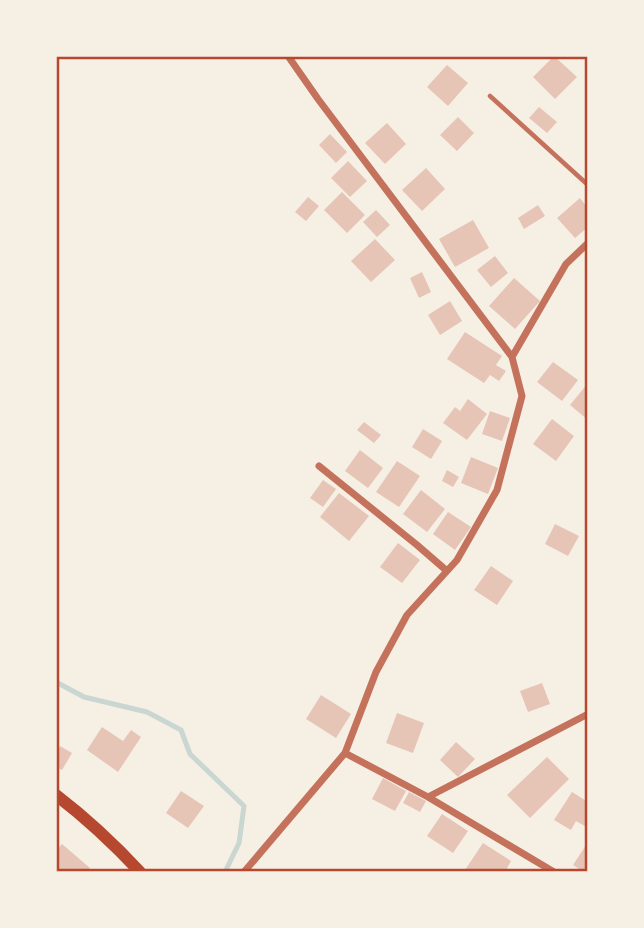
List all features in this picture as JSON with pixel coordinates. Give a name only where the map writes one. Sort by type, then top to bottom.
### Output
[{"type":"main road","points":[[56,795],[107,838],[139,872]]},
{"type":"street","points":[[244,872],[345,753],[376,672],[407,615],[457,560],[497,490],[522,396],[512,357],[288,56]]},
{"type":"street","points":[[512,357],[566,264],[588,243]]},
{"type":"street","points":[[319,466],[447,571]]},
{"type":"street","points":[[428,797],[588,714]]},
{"type":"street","points":[[345,753],[428,797],[554,872]]},
{"type":"lane","points":[[491,96],[588,185]]},
{"type":"building","points":[[554,56],[577,77],[555,99],[533,77]]},
{"type":"building","points":[[447,65],[468,83],[448,106],[427,87]]},
{"type":"building","points":[[539,107],[557,122],[547,133],[529,118]]},
{"type":"building","points":[[458,117],[474,133],[457,151],[440,135]]},
{"type":"building","points":[[387,123],[406,144],[385,164],[365,143]]},
{"type":"building","points":[[330,134],[347,152],[336,163],[319,145]]},
{"type":"building","points":[[348,161],[367,181],[350,197],[331,178]]},
{"type":"building","points":[[426,168],[445,189],[422,211],[402,190]]},
{"type":"building","points":[[342,192],[365,215],[347,233],[324,210]]},
{"type":"building","points":[[308,197],[319,206],[306,221],[295,212]]},
{"type":"building","points":[[580,198],[588,208],[588,227],[575,238],[557,218]]},
{"type":"building","points":[[538,205],[545,216],[524,229],[518,218]]},
{"type":"building","points":[[376,210],[390,225],[377,237],[363,222]]},
{"type":"building","points":[[473,220],[489,248],[455,267],[439,239]]},
{"type":"building","points":[[375,239],[395,260],[371,282],[351,261]]},
{"type":"building","points":[[495,256],[508,273],[491,287],[477,270]]},
{"type":"building","points":[[422,272],[431,292],[419,298],[410,278]]},
{"type":"building","points":[[514,278],[540,301],[515,329],[489,306]]},
{"type":"building","points":[[450,301],[462,321],[440,335],[428,315]]},
{"type":"building","points":[[465,332],[502,356],[496,365],[506,371],[499,381],[490,375],[484,383],[447,359]]},
{"type":"building","points":[[553,362],[578,380],[562,401],[537,382]]},
{"type":"building","points":[[588,383],[588,420],[570,405]]},
{"type":"building","points":[[468,399],[487,414],[467,440],[443,423],[455,407],[460,411]]},
{"type":"building","points":[[490,411],[510,418],[502,441],[482,434]]},
{"type":"building","points":[[552,419],[574,436],[556,461],[533,444]]},
{"type":"building","points":[[364,422],[381,435],[374,443],[357,430]]},
{"type":"building","points":[[423,429],[442,441],[431,459],[412,447]]},
{"type":"building","points":[[360,450],[383,468],[368,488],[345,471]]},
{"type":"building","points":[[471,457],[498,468],[488,494],[461,483]]},
{"type":"building","points":[[397,461],[420,476],[399,507],[376,492]]},
{"type":"building","points":[[447,470],[459,477],[453,487],[442,481]]},
{"type":"building","points":[[323,480],[336,489],[323,507],[310,498]]},
{"type":"building","points":[[421,490],[445,509],[427,532],[403,514]]},
{"type":"building","points":[[339,493],[369,516],[349,541],[320,517]]},
{"type":"building","points":[[448,512],[471,527],[455,550],[433,534]]},
{"type":"building","points":[[555,524],[579,536],[568,556],[545,544]]},
{"type":"building","points":[[398,543],[420,560],[402,583],[380,567]]},
{"type":"building","points":[[491,566],[513,581],[497,605],[474,590]]},
{"type":"building","points":[[542,683],[550,704],[528,712],[520,691]]},
{"type":"building","points":[[321,695],[351,714],[336,738],[306,719]]},
{"type":"building","points":[[397,713],[424,723],[413,753],[386,743]]},
{"type":"building","points":[[102,727],[123,741],[131,730],[141,737],[118,772],[87,750]]},
{"type":"building","points":[[456,742],[475,759],[458,777],[440,760]]},
{"type":"building","points":[[60,746],[72,753],[62,770],[56,767],[56,753]]},
{"type":"building","points":[[547,757],[569,779],[530,818],[507,795]]},
{"type":"building","points":[[383,778],[406,791],[395,811],[372,799]]},
{"type":"building","points":[[181,791],[204,806],[188,828],[166,813]]},
{"type":"building","points":[[409,792],[426,801],[420,812],[403,803]]},
{"type":"building","points":[[572,792],[588,802],[588,828],[576,821],[571,830],[554,820]]},
{"type":"building","points":[[442,814],[468,831],[453,853],[427,836]]},
{"type":"building","points":[[588,842],[588,872],[584,872],[573,865]]},
{"type":"building","points":[[483,843],[511,861],[505,872],[465,870]]},
{"type":"building","points":[[62,844],[90,868],[86,872],[56,872],[56,851]]},
{"type":"waterway","points":[[56,682],[84,697],[147,712],[181,730],[190,754],[244,806],[239,843],[225,872]]}]
